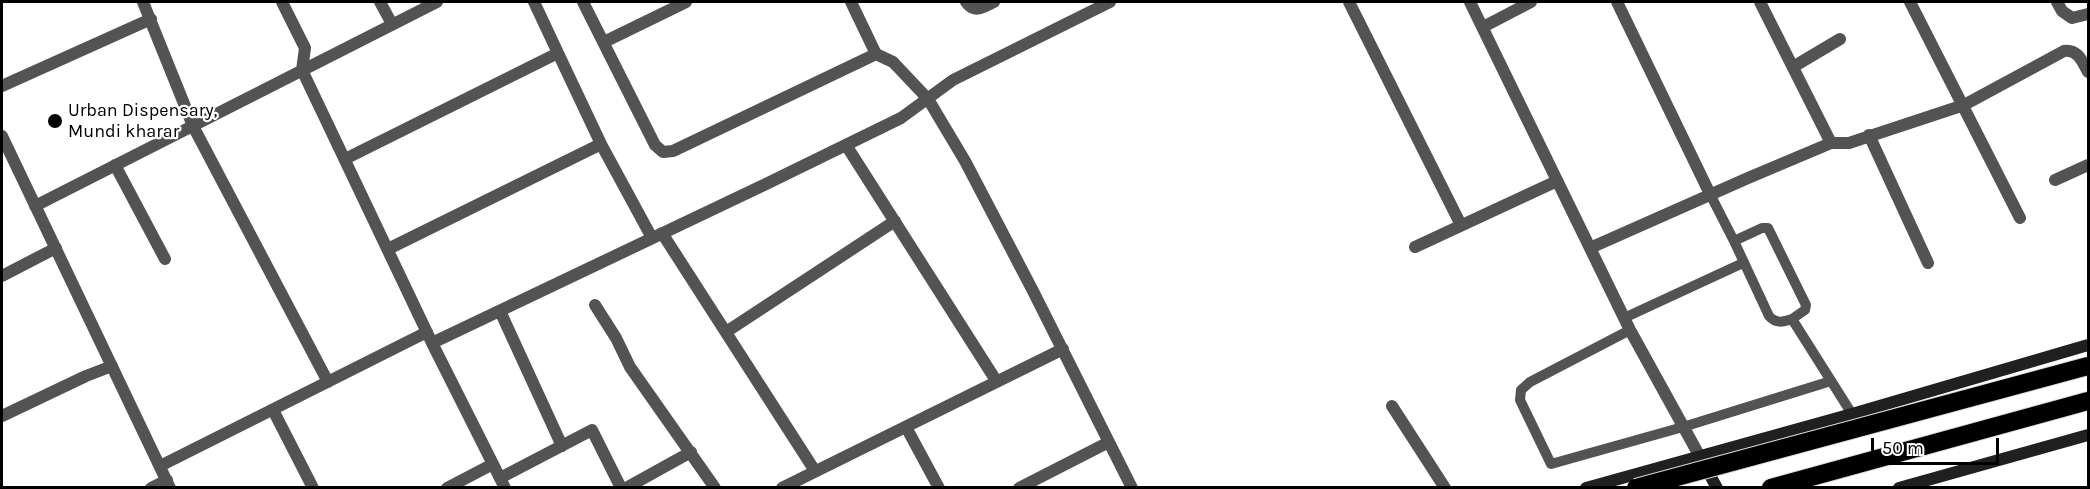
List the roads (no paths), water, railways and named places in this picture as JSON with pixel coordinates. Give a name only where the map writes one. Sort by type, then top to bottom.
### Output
[{"type":"highway","points":[[1636,488],[2088,366]]},
{"type":"highway","points":[[1771,488],[2088,401]]},
{"type":"main road","points":[[1586,488],[2088,345]]},
{"type":"main road","points":[[1905,487],[2088,435]]},
{"type":"main road","points":[[1699,455],[1717,488]]},
{"type":"street","points":[[142,2],[151,19],[193,126],[328,382]]},
{"type":"street","points":[[282,2],[305,48],[302,70],[503,483],[592,430],[621,488]]},
{"type":"street","points":[[380,2],[392,24]]},
{"type":"street","points":[[35,206],[437,2]]},
{"type":"street","points":[[534,2],[602,144],[657,236],[726,332],[815,471]]},
{"type":"street","points":[[583,2],[655,145],[663,152],[673,151],[876,54]]},
{"type":"street","points":[[604,42],[686,2]]},
{"type":"street","points":[[851,2],[876,54],[893,62],[928,99],[970,171],[1063,349],[1132,488]]},
{"type":"street","points":[[966,2],[975,9],[994,2]]},
{"type":"street","points":[[160,466],[328,382],[430,337],[500,311],[846,145],[901,118],[953,80],[1110,2]]},
{"type":"street","points":[[1349,2],[1461,225]]},
{"type":"street","points":[[1470,2],[1630,330],[1699,455]]},
{"type":"street","points":[[1482,27],[1531,2]]},
{"type":"street","points":[[1617,2],[1710,194]]},
{"type":"street","points":[[1760,2],[1831,143]]},
{"type":"street","points":[[1910,2],[2020,218]]},
{"type":"street","points":[[2057,2],[2062,10],[2072,18],[2088,14]]},
{"type":"street","points":[[2,86],[151,19]]},
{"type":"street","points":[[1792,67],[1840,39]]},
{"type":"street","points":[[1590,248],[1831,143],[1849,143],[1964,105],[2064,51],[2076,53],[2088,72]]},
{"type":"street","points":[[345,159],[558,53]]},
{"type":"street","points":[[1869,135],[1928,263]]},
{"type":"street","points":[[2,136],[169,484],[151,488]]},
{"type":"street","points":[[388,249],[602,144]]},
{"type":"street","points":[[846,145],[997,382]]},
{"type":"street","points":[[115,165],[165,259]]},
{"type":"street","points":[[2055,180],[2088,165]]},
{"type":"street","points":[[1415,247],[1557,181]]},
{"type":"street","points":[[726,332],[894,221]]},
{"type":"street","points":[[2,276],[56,248]]},
{"type":"street","points":[[594,305],[616,338],[630,367],[715,488]]},
{"type":"street","points":[[500,311],[562,446]]},
{"type":"street","points":[[782,488],[1063,349]]},
{"type":"street","points":[[2,416],[112,366]]},
{"type":"street","points":[[1392,406],[1445,488]]},
{"type":"street","points":[[273,410],[314,488]]},
{"type":"street","points":[[906,426],[939,488]]},
{"type":"street","points":[[1019,488],[1109,442]]},
{"type":"street","points":[[626,488],[691,452]]},
{"type":"street","points":[[447,488],[493,464]]},
{"type":"lane","points":[[1710,194],[1769,316],[1781,322],[1792,319],[1805,310],[1806,305],[1768,228],[1762,228],[1734,241]]},
{"type":"lane","points":[[1624,318],[1743,263]]},
{"type":"lane","points":[[1792,319],[1852,414]]},
{"type":"lane","points":[[1630,330],[1530,382],[1521,390],[1520,400],[1551,464],[1683,427],[1831,381]]},
{"type":"place","name":"Urban Dispensary, Mundi kharar","points":[[55,121]]}]
